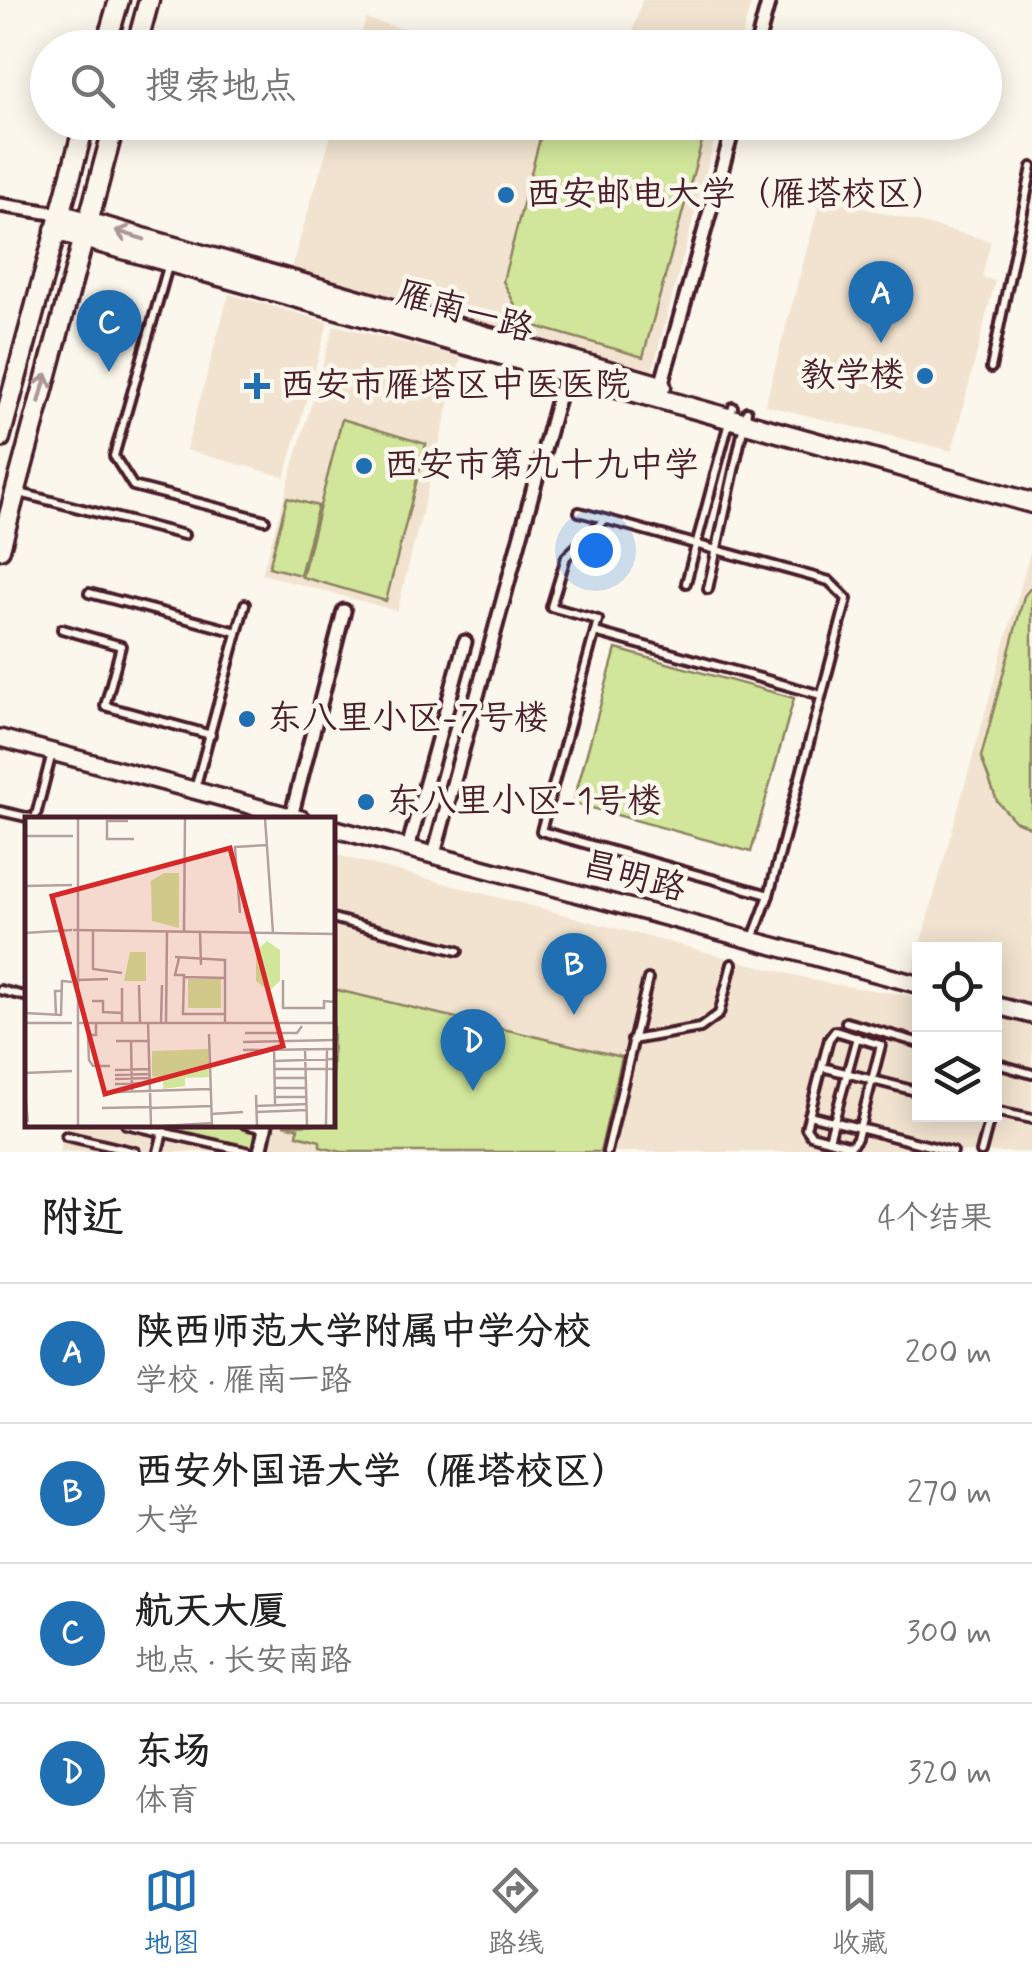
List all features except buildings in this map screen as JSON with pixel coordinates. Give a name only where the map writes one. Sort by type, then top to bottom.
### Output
[{"type":"main road","points":[[110,30],[118,0]]},
{"type":"main road","points":[[141,30],[149,0]]},
{"type":"main road","points":[[0,438],[80,140]]},
{"type":"main road","points":[[0,550],[111,140]]},
{"type":"main road","name":"雁南一路","points":[[57,222],[740,415],[1032,491]]},
{"type":"main road","name":"雁南一路","points":[[567,367],[661,386],[740,415],[1032,503]]},
{"type":"street","points":[[761,30],[769,0]]},
{"type":"street","points":[[661,386],[730,140]]},
{"type":"street","points":[[0,205],[57,222]]},
{"type":"street","points":[[434,854],[567,367]]},
{"type":"street","points":[[296,817],[344,612]]},
{"type":"street","points":[[408,848],[465,642]]},
{"type":"street","points":[[0,738],[292,817]]},
{"type":"street","name":"昌明路","points":[[335,830],[912,983]]},
{"type":"street","points":[[1002,1007],[1032,1015]]},
{"type":"street","points":[[260,1152],[266,1127]]},
{"type":"lane","points":[[991,368],[1032,167]]},
{"type":"lane","points":[[171,256],[114,456],[133,486],[265,520]]},
{"type":"lane","points":[[686,583],[740,415]]},
{"type":"lane","points":[[708,590],[719,551],[740,415]]},
{"type":"lane","points":[[15,491],[184,535]]},
{"type":"lane","points":[[580,512],[828,581],[847,599],[769,894],[752,940]]},
{"type":"lane","points":[[605,520],[566,557],[552,607],[598,620],[540,831],[769,894]]},
{"type":"lane","points":[[89,593],[237,632]]},
{"type":"lane","points":[[195,790],[245,604]]},
{"type":"lane","points":[[62,629],[121,646],[105,706],[210,735]]},
{"type":"lane","points":[[595,632],[822,695]]},
{"type":"lane","points":[[36,817],[52,752]]},
{"type":"lane","points":[[0,811],[25,817]]},
{"type":"lane","points":[[335,919],[458,951]]},
{"type":"lane","points":[[632,1040],[700,1028],[719,1014],[732,964]]},
{"type":"lane","points":[[606,1152],[648,979]]},
{"type":"lane","points":[[0,990],[25,995]]},
{"type":"lane","points":[[846,1022],[912,1040]]},
{"type":"lane","points":[[835,1031],[856,1037],[880,1045],[874,1080],[852,1146],[808,1132],[831,1034],[835,1031]]},
{"type":"lane","points":[[829,1140],[856,1037]]},
{"type":"lane","points":[[1002,1065],[1032,1074]]},
{"type":"lane","points":[[822,1067],[912,1090]]},
{"type":"lane","points":[[809,1115],[953,1152]]},
{"type":"lane","points":[[1002,1115],[1032,1120]]},
{"type":"lane","points":[[981,1152],[989,1122]]},
{"type":"lane","points":[[158,1152],[164,1129],[249,1152]]},
{"type":"lane","points":[[66,1136],[135,1152]]},
{"type":"shaded area","points":[[642,0],[752,0],[744,30],[633,30]]},
{"type":"shaded area","points":[[366,19],[407,30],[362,30]]},
{"type":"shaded area","name":"西安邮电大学（雁塔校区）","points":[[330,140],[714,140],[652,372],[291,268]]},
{"type":"shaded area","points":[[821,197],[991,241],[982,277],[995,281],[952,451],[765,405]]},
{"type":"shaded area","name":"西安市雁塔区中医医院","points":[[229,294],[328,322],[285,477],[186,450]]},
{"type":"shaded area","name":"西安市第九十九中学","points":[[334,325],[461,357],[397,611],[262,574]]},
{"type":"shaded area","points":[[1032,546],[1032,1004],[1002,995],[1002,942],[921,942]]},
{"type":"shaded area","points":[[335,855],[824,983],[912,996],[912,1122],[1002,1122],[1002,1016],[1032,1024],[1032,1152],[59,1152],[65,1127],[335,1127]]},
{"type":"green space","points":[[540,140],[702,140],[643,357],[524,323],[503,281]]},
{"type":"green space","points":[[342,419],[426,444],[386,601],[302,577]]},
{"type":"green space","points":[[287,498],[318,506],[300,575],[269,567]]},
{"type":"green space","points":[[1032,586],[1032,828],[1015,821],[997,801],[981,757],[1024,596]]},
{"type":"green space","points":[[616,649],[794,698],[751,852],[573,803]]},
{"type":"green space","points":[[335,989],[622,1057],[600,1152],[342,1152],[320,1147],[320,1141],[297,1135],[298,1128],[293,1127],[335,1127]]},
{"type":"green space","points":[[172,1127],[259,1129],[254,1152],[171,1133]]},
{"type":"place","name":"西安邮电大学（雁塔校区）","points":[[506,195]]},
{"type":"place","name":"陕西师范大学附属中学分校","points":[[881,343]]},
{"type":"place","name":"航天大厦","points":[[109,372]]},
{"type":"place","name":"教学楼","points":[[925,376]]},
{"type":"place","name":"西安市雁塔区中医医院","points":[[257,386]]},
{"type":"place","name":"西安市第九十九中学","points":[[364,466]]},
{"type":"place","name":"东八里小区-7号楼","points":[[247,719]]},
{"type":"place","name":"东八里小区-1号楼","points":[[366,802]]},
{"type":"place","name":"西安外国语大学（雁塔校区）","points":[[574,1015]]},
{"type":"place","name":"东场","points":[[473,1091]]}]
